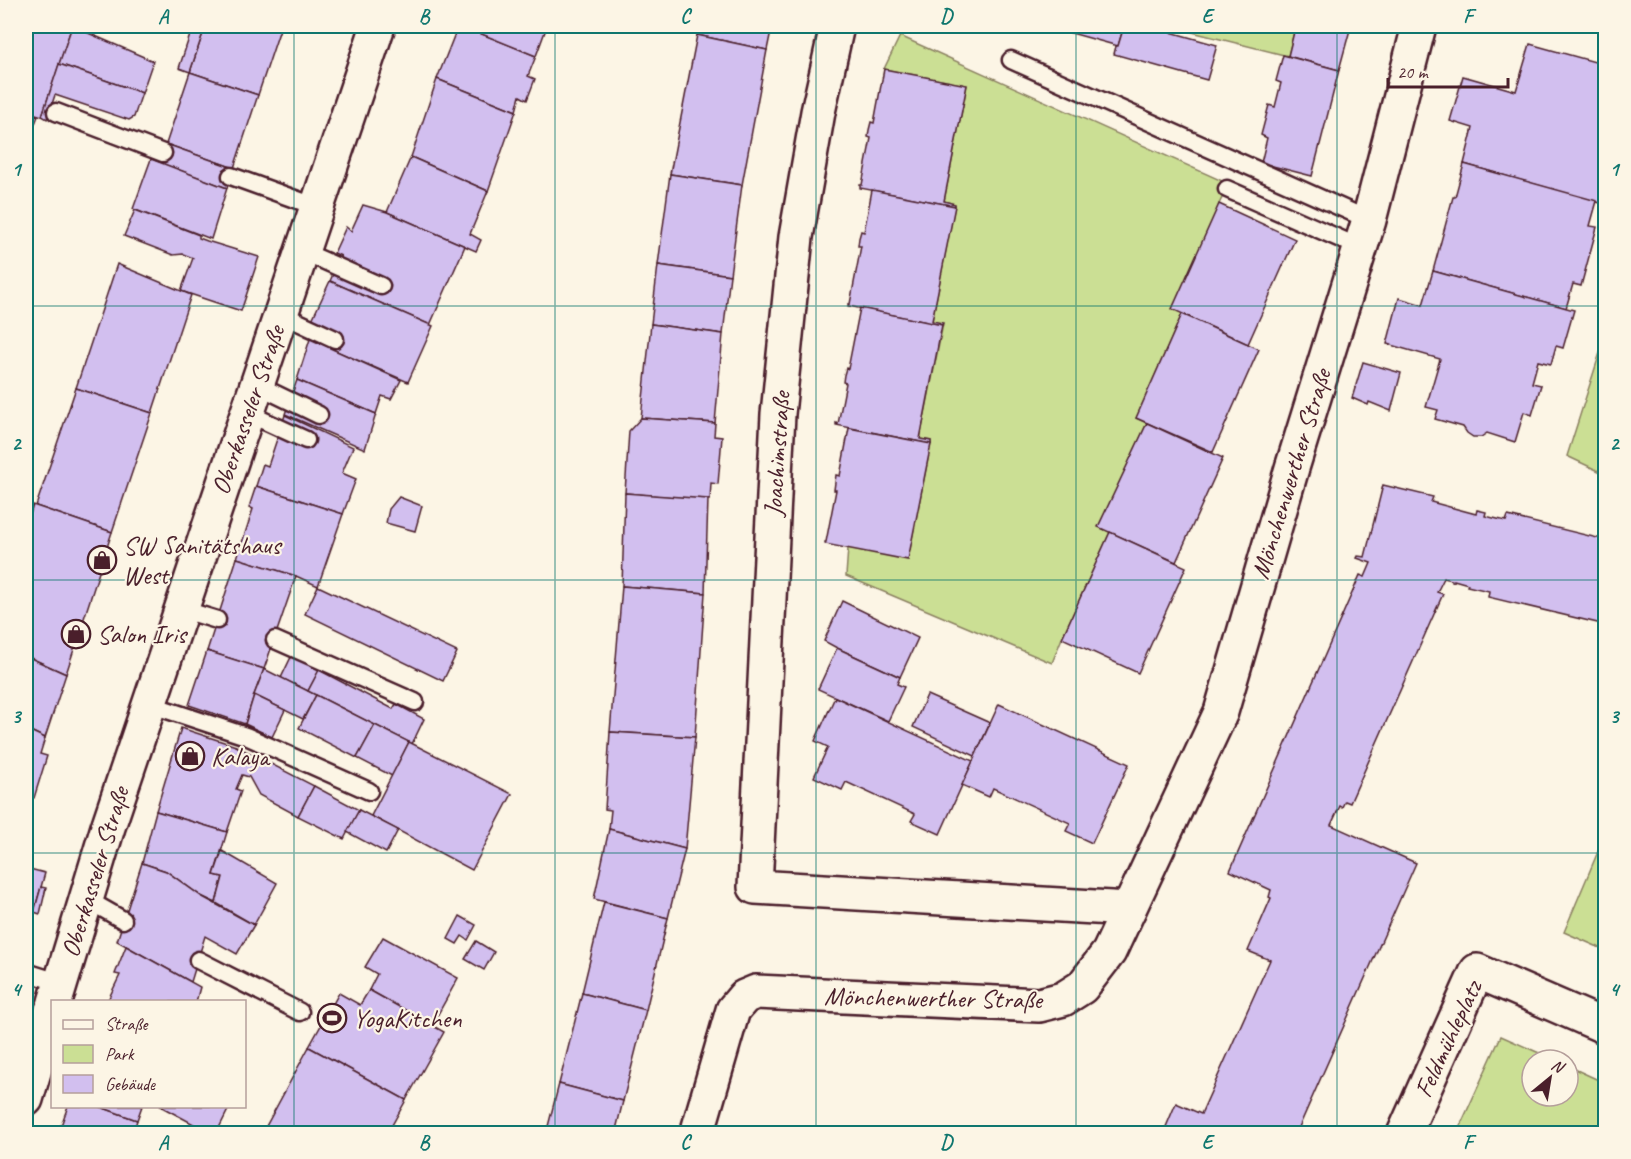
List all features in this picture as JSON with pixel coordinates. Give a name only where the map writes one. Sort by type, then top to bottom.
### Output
[{"type":"street","name":"Oberkasseler Straße","points":[[56,998],[149,704],[378,26]]},
{"type":"street","name":"Joachimstraße","points":[[837,26],[818,112],[796,237],[778,414],[754,887],[1129,909]]},
{"type":"street","name":"Mönchenwerther Straße","points":[[697,1134],[733,1010],[744,997],[756,992],[1039,1005],[1063,999],[1082,987],[1109,952],[1221,712],[1292,468],[1365,234],[1419,26]]},
{"type":"street","name":"Feldmühleplatz","points":[[1404,1134],[1477,971],[1605,1027]]},
{"type":"street","name":"Oberkasseler Straße","points":[[26,1099],[32,1051],[51,1009]]},
{"type":"lane","points":[[1011,60],[1365,234]]},
{"type":"lane","points":[[56,112],[163,153]]},
{"type":"lane","points":[[231,176],[317,207]]},
{"type":"lane","points":[[1227,189],[1365,234]]},
{"type":"lane","points":[[302,251],[381,286]]},
{"type":"lane","points":[[280,314],[335,339]]},
{"type":"lane","points":[[252,399],[319,415]]},
{"type":"lane","points":[[252,399],[306,440]]},
{"type":"lane","points":[[181,609],[217,620]]},
{"type":"lane","points":[[275,640],[415,702]]},
{"type":"lane","points":[[149,704],[246,736],[369,791]]},
{"type":"lane","points":[[86,899],[123,920]]},
{"type":"lane","points":[[198,960],[300,1012]]},
{"type":"lane","points":[[26,972],[56,998]]},
{"type":"green space","points":[[1168,26],[1290,26],[1289,30],[1294,32],[1288,56]]},
{"type":"green space","points":[[900,36],[1229,184],[1219,204],[1182,314],[1136,418],[1147,423],[1099,527],[1110,532],[1052,663],[846,576],[848,548],[908,559],[931,444],[931,441],[920,439],[943,324],[932,321],[955,204],[944,201],[967,85],[884,69]]},
{"type":"green space","points":[[1605,337],[1606,474],[1567,456]]},
{"type":"green space","points":[[1605,835],[1605,950],[1564,932]]},
{"type":"green space","points":[[1501,1036],[1528,1048],[1520,1048],[1520,1108],[1580,1108],[1580,1072],[1605,1083],[1605,1133],[1457,1133]]},
{"type":"building","points":[[26,26],[72,26],[42,116],[26,111]]},
{"type":"building","points":[[72,26],[153,61],[142,93],[59,64]]},
{"type":"building","points":[[193,26],[281,26],[258,95],[190,72],[204,30]]},
{"type":"building","points":[[193,26],[204,30],[190,72],[179,68]]},
{"type":"building","points":[[458,26],[536,56],[528,76],[535,79],[527,100],[520,96],[516,111],[437,79]]},
{"type":"building","points":[[462,26],[547,26],[536,56]]},
{"type":"building","points":[[699,26],[772,26],[767,50],[697,35]]},
{"type":"building","points":[[1065,26],[1124,26],[1118,46],[1064,31]]},
{"type":"building","points":[[1124,26],[1149,26],[1217,45],[1207,80],[1114,54]]},
{"type":"building","points":[[1290,26],[1351,26],[1339,70],[1288,56],[1294,32],[1289,30]]},
{"type":"building","points":[[697,35],[767,50],[742,185],[670,174]]},
{"type":"building","points":[[1530,44],[1606,65],[1606,125],[1601,142],[1606,143],[1606,198],[1604,204],[1464,164],[1473,128],[1450,121],[1463,76],[1516,91]]},
{"type":"building","points":[[1283,55],[1339,70],[1312,176],[1261,163],[1267,138],[1261,135],[1269,105],[1275,107],[1281,83],[1276,81]]},
{"type":"building","points":[[59,64],[142,93],[134,117],[129,120],[55,95],[47,119],[42,116]]},
{"type":"building","points":[[884,69],[967,85],[944,201],[955,204],[955,206],[860,188],[871,138],[868,137],[869,130],[871,122],[874,123]]},
{"type":"building","points":[[190,72],[258,95],[234,168],[166,144]]},
{"type":"building","points":[[437,79],[516,111],[488,191],[411,157]]},
{"type":"building","points":[[26,111],[38,116],[26,147]]},
{"type":"building","points":[[166,144],[234,168],[227,188],[160,163]]},
{"type":"building","points":[[411,157],[488,191],[470,234],[481,240],[476,251],[387,212]]},
{"type":"building","points":[[151,159],[227,188],[211,239],[133,209]]},
{"type":"building","points":[[1464,164],[1597,201],[1590,226],[1597,227],[1581,286],[1573,284],[1566,308],[1433,271]]},
{"type":"building","points":[[670,174],[742,185],[730,275],[658,265]]},
{"type":"building","points":[[872,190],[955,206],[932,321],[943,323],[942,325],[848,306],[861,246],[858,246],[859,238],[861,231],[864,232]]},
{"type":"building","points":[[1219,204],[1295,239],[1248,344],[1172,309]]},
{"type":"building","points":[[363,205],[387,212],[465,246],[430,325],[330,281],[341,256],[334,253],[346,227],[351,231]]},
{"type":"building","points":[[135,210],[199,235],[199,238],[259,257],[241,311],[181,291],[193,258],[183,254],[173,255],[124,236]]},
{"type":"building","points":[[117,264],[191,295],[152,413],[76,388]]},
{"type":"building","points":[[658,265],[730,275],[723,334],[651,324]]},
{"type":"building","points":[[1433,271],[1574,310],[1563,348],[1556,346],[1551,364],[1538,361],[1532,383],[1541,385],[1532,415],[1524,412],[1515,442],[1487,433],[1481,437],[1473,437],[1463,427],[1435,419],[1438,410],[1426,407],[1440,359],[1387,344],[1399,298],[1423,305]]},
{"type":"building","points":[[330,281],[433,326],[408,382],[304,337]]},
{"type":"building","points":[[860,308],[942,325],[920,439],[931,441],[931,444],[836,425],[846,383],[843,382],[844,375],[846,368],[848,369]]},
{"type":"building","points":[[1182,314],[1259,349],[1213,452],[1136,418]]},
{"type":"building","points":[[651,324],[723,334],[715,423],[641,418]]},
{"type":"building","points":[[310,339],[401,380],[391,399],[382,396],[376,414],[297,380]]},
{"type":"building","points":[[1363,362],[1401,373],[1391,411],[1352,398]]},
{"type":"building","points":[[297,380],[376,414],[365,449],[285,414]]},
{"type":"building","points":[[76,388],[152,413],[112,532],[36,506]]},
{"type":"building","points":[[285,415],[353,447],[342,473],[356,479],[343,514],[256,486],[263,464],[268,466]]},
{"type":"building","points":[[641,418],[715,423],[714,436],[722,437],[718,484],[711,483],[710,500],[625,493],[629,431]]},
{"type":"building","points":[[1147,423],[1223,458],[1176,562],[1098,527]]},
{"type":"building","points":[[849,428],[931,444],[908,560],[825,544],[836,490],[834,490],[836,475],[840,476]]},
{"type":"building","points":[[1383,485],[1433,497],[1431,502],[1476,514],[1477,510],[1486,512],[1485,516],[1506,521],[1508,516],[1606,540],[1606,625],[1488,597],[1489,591],[1444,578],[1437,592],[1443,594],[1350,803],[1345,801],[1342,807],[1340,806],[1331,825],[1416,863],[1296,1134],[1163,1134],[1176,1103],[1201,1114],[1270,960],[1248,951],[1271,898],[1269,897],[1271,890],[1230,871],[1360,575],[1365,577],[1371,563],[1357,558],[1358,556],[1365,557]]},
{"type":"building","points":[[256,486],[343,514],[318,586],[296,576],[237,558],[253,509],[249,507]]},
{"type":"building","points":[[625,493],[708,499],[705,593],[622,586]]},
{"type":"building","points":[[399,497],[422,506],[415,531],[386,523],[389,509]]},
{"type":"building","points":[[33,505],[112,532],[66,674],[26,656],[26,528]]},
{"type":"building","points":[[1110,532],[1186,567],[1138,673],[1062,638]]},
{"type":"building","points":[[237,558],[296,576],[264,669],[207,651]]},
{"type":"building","points":[[318,586],[457,652],[443,681],[305,614]]},
{"type":"building","points":[[622,586],[705,593],[695,737],[610,732]]},
{"type":"building","points":[[842,601],[918,638],[900,677],[824,641]]},
{"type":"building","points":[[837,648],[900,677],[897,684],[904,687],[888,721],[818,689]]},
{"type":"building","points":[[207,651],[264,669],[245,724],[189,705]]},
{"type":"building","points":[[292,655],[320,669],[308,691],[281,678]]},
{"type":"building","points":[[26,656],[66,674],[45,738],[26,729]]},
{"type":"building","points":[[264,669],[316,695],[303,719],[254,695]]},
{"type":"building","points":[[319,670],[393,709],[396,704],[424,719],[412,744],[308,691]]},
{"type":"building","points":[[254,695],[285,710],[272,737],[245,724]]},
{"type":"building","points":[[316,695],[375,725],[357,758],[299,728]]},
{"type":"building","points":[[927,695],[990,723],[975,756],[913,727]]},
{"type":"building","points":[[835,697],[973,761],[940,834],[911,821],[915,814],[846,782],[842,790],[814,777],[828,747],[815,741]]},
{"type":"building","points":[[999,704],[1129,764],[1092,843],[1066,831],[1070,823],[993,788],[989,797],[962,785]]},
{"type":"building","points":[[375,725],[409,742],[392,776],[357,758]]},
{"type":"building","points":[[181,728],[236,746],[314,786],[298,816],[259,795],[249,777],[242,775],[236,789],[241,791],[227,832],[156,811]]},
{"type":"building","points":[[26,729],[45,738],[40,754],[47,756],[34,798],[28,797],[26,805]]},
{"type":"building","points":[[610,732],[695,737],[685,849],[609,829],[611,810],[605,809]]},
{"type":"building","points":[[409,742],[512,794],[472,870],[371,816]]},
{"type":"building","points":[[314,786],[359,810],[344,839],[298,816]]},
{"type":"building","points":[[359,810],[398,830],[386,853],[347,832]]},
{"type":"building","points":[[156,811],[227,832],[214,875],[223,877],[216,903],[201,896],[166,871],[142,863]]},
{"type":"building","points":[[609,829],[685,849],[668,918],[594,899]]},
{"type":"building","points":[[222,851],[277,883],[254,925],[216,903],[223,877],[214,875]]},
{"type":"building","points":[[142,863],[166,871],[201,896],[254,925],[237,954],[205,936],[191,982],[117,941]]},
{"type":"building","points":[[26,868],[45,873],[26,940]]},
{"type":"building","points":[[41,887],[46,888],[40,914],[34,912]]},
{"type":"building","points":[[604,902],[668,918],[646,1010],[582,993]]},
{"type":"building","points":[[460,916],[476,925],[468,940],[462,936],[457,944],[448,939]]},
{"type":"building","points":[[383,937],[458,978],[432,1025],[369,990],[377,974],[365,967]]},
{"type":"building","points":[[476,941],[494,952],[484,970],[465,959]]},
{"type":"building","points":[[126,946],[200,987],[197,1000],[108,1000],[120,975],[115,974]]},
{"type":"building","points":[[369,990],[444,1032],[406,1100],[309,1047],[339,993],[360,1005]]},
{"type":"building","points":[[582,993],[646,1010],[623,1101],[559,1084]]},
{"type":"building","points":[[309,1047],[406,1100],[387,1134],[271,1134],[264,1130]]},
{"type":"building","points":[[559,1084],[623,1101],[615,1134],[546,1134]]},
{"type":"building","points":[[67,1108],[104,1108],[137,1120],[133,1134],[58,1134]]},
{"type":"building","points":[[104,1108],[141,1108],[137,1120]]},
{"type":"building","points":[[164,1108],[224,1108],[228,1110],[216,1134]]},
{"type":"place","name":"SW Sanitätshaus West","points":[[102,560]]},
{"type":"place","name":"Salon Iris","points":[[76,634]]},
{"type":"place","name":"Kalaya","points":[[190,756]]},
{"type":"place","name":"YogaKitchen","points":[[332,1018]]}]
